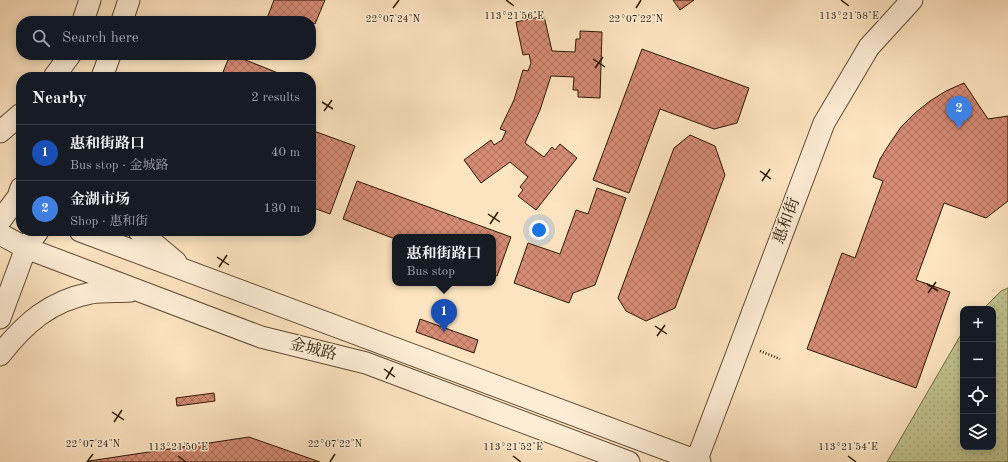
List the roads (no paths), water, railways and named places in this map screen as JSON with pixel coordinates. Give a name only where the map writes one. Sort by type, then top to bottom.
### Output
[{"type":"street","points":[[85,16],[90,0]]},
{"type":"street","points":[[124,16],[130,0]]},
{"type":"street","name":"惠和街","points":[[697,462],[824,123],[869,47],[912,0]]},
{"type":"street","points":[[58,72],[66,60]]},
{"type":"street","points":[[64,72],[68,60]]},
{"type":"street","points":[[104,72],[108,60]]},
{"type":"street","points":[[0,132],[16,118]]},
{"type":"street","points":[[0,221],[15,193]]},
{"type":"street","name":"金城路","points":[[0,234],[26,248],[261,337],[366,364],[629,462]]},
{"type":"street","points":[[0,318],[26,248],[34,236]]},
{"type":"street","name":"金城路","points":[[93,236],[697,462]]},
{"type":"street","points":[[145,236],[191,273]]},
{"type":"street","points":[[0,356],[33,319],[60,302],[92,293],[139,290]]},
{"type":"place","name":"金湖市场","points":[[959,129]]},
{"type":"place","name":"惠和街路口","points":[[444,332]]}]
